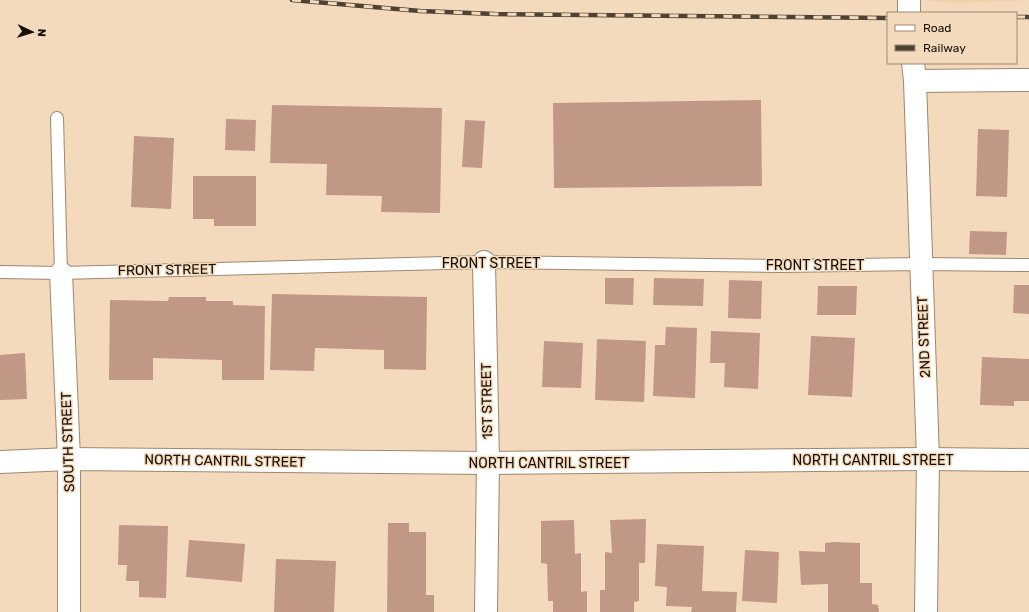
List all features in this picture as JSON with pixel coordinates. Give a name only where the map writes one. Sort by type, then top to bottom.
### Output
[{"type":"street","points":[[909,0],[909,12]]},
{"type":"street","points":[[914,72],[1029,80]]},
{"type":"street","name":"2ND STREET","points":[[914,72],[928,459],[926,612]]},
{"type":"street","name":"1ST STREET","points":[[484,262],[488,463],[486,612]]},
{"type":"street","name":"SOUTH STREET","points":[[61,273],[69,459],[69,612]]},
{"type":"street","name":"NORTH CANTRIL STREET","points":[[0,462],[69,459],[488,463],[928,459],[1029,460]]},
{"type":"lane","points":[[57,118],[61,273]]},
{"type":"lane","name":"FRONT STREET","points":[[0,272],[61,273],[484,262],[772,266],[921,264],[1029,265]]},
{"type":"shaded area","points":[[921,0],[1029,0],[956,3]]},
{"type":"building","points":[[761,100],[762,186],[554,188],[553,103]]},
{"type":"building","points":[[272,105],[442,108],[440,213],[381,212],[382,196],[326,195],[327,164],[270,163]]},
{"type":"building","points":[[226,119],[256,120],[255,151],[225,150]]},
{"type":"building","points":[[465,120],[485,121],[482,168],[462,167]]},
{"type":"building","points":[[978,129],[1009,130],[1007,197],[976,196]]},
{"type":"building","points":[[134,136],[174,138],[171,209],[131,207]]},
{"type":"building","points":[[193,176],[256,176],[256,226],[214,226],[214,219],[193,219]]},
{"type":"building","points":[[970,231],[1007,232],[1006,255],[969,254]]},
{"type":"building","points":[[605,278],[634,278],[633,305],[605,304]]},
{"type":"building","points":[[654,278],[704,279],[703,306],[653,305]]},
{"type":"building","points":[[729,280],[762,281],[761,319],[728,318]]},
{"type":"building","points":[[1014,285],[1029,285],[1029,314],[1013,313]]},
{"type":"building","points":[[818,286],[857,286],[856,315],[817,315]]},
{"type":"building","points":[[272,294],[427,297],[426,370],[384,369],[384,350],[315,348],[314,371],[270,370]]},
{"type":"building","points":[[169,297],[206,297],[206,301],[233,301],[233,305],[265,306],[264,380],[222,380],[222,360],[153,358],[153,380],[109,380],[110,300],[168,301]]},
{"type":"building","points":[[666,327],[697,328],[695,398],[653,396],[655,345],[665,345]]},
{"type":"building","points":[[711,331],[760,333],[758,389],[724,387],[725,363],[710,363]]},
{"type":"building","points":[[811,336],[855,338],[852,397],[808,395]]},
{"type":"building","points":[[597,339],[646,341],[644,402],[595,400]]},
{"type":"building","points":[[544,341],[583,343],[581,388],[542,387]]},
{"type":"building","points":[[25,353],[27,399],[0,400],[0,355]]},
{"type":"building","points":[[982,357],[1029,359],[1029,401],[1014,401],[1014,406],[980,405]]},
{"type":"building","points":[[646,519],[645,563],[639,563],[639,601],[634,602],[634,612],[600,612],[600,590],[605,590],[605,552],[612,553],[610,520]]},
{"type":"building","points":[[574,520],[575,554],[581,553],[581,592],[587,591],[587,612],[553,612],[553,601],[548,601],[547,564],[541,563],[541,521]]},
{"type":"building","points":[[388,523],[409,523],[409,532],[426,532],[426,595],[434,595],[434,612],[387,612]]},
{"type":"building","points":[[119,525],[168,526],[166,598],[139,597],[139,581],[126,581],[127,565],[118,565]]},
{"type":"building","points":[[189,540],[245,544],[242,582],[186,577]]},
{"type":"building","points":[[825,543],[860,543],[860,583],[872,583],[872,604],[878,605],[879,612],[828,612],[828,584],[801,585],[799,551],[825,552]]},
{"type":"building","points":[[657,544],[704,546],[702,591],[737,592],[736,612],[691,612],[692,607],[666,606],[667,587],[655,586]]},
{"type":"building","points":[[745,550],[779,552],[777,603],[742,601]]},
{"type":"building","points":[[276,559],[336,561],[334,612],[274,612]]},
{"type":"railway","points":[[292,0],[420,11],[495,14],[887,18]]},
{"type":"railway","points":[[1017,17],[1029,17]]}]
